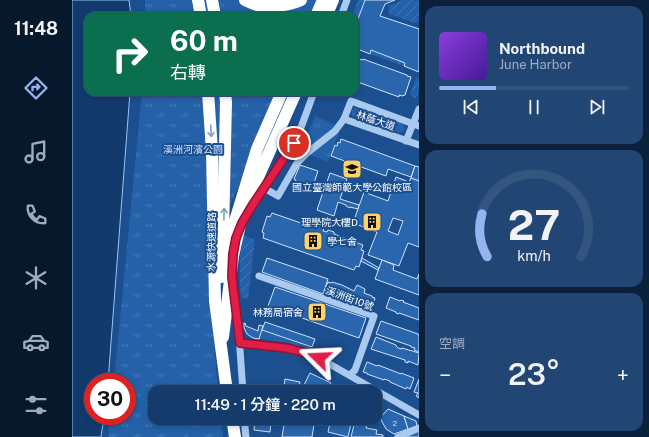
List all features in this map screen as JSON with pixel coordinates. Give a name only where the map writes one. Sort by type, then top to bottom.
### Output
[{"type":"highway","points":[[198,0],[200,12]]},
{"type":"highway","points":[[212,0],[214,12]]},
{"type":"highway","points":[[245,0],[255,5],[277,5],[293,4],[301,0]]},
{"type":"highway","points":[[318,12],[323,0]]},
{"type":"highway","points":[[328,12],[333,0]]},
{"type":"highway","points":[[332,12],[337,0]]},
{"type":"highway","points":[[208,96],[212,152],[215,301]]},
{"type":"highway","name":"水源快速道路","points":[[225,96],[222,280],[223,337],[227,385]]},
{"type":"highway","points":[[215,301],[219,274],[257,149],[280,96]]},
{"type":"highway","points":[[241,201],[290,96]]},
{"type":"highway","points":[[223,337],[233,256],[243,211],[294,96]]},
{"type":"highway","name":"水源快速道路","points":[[215,301],[227,385]]},
{"type":"highway","points":[[233,425],[234,437]]},
{"type":"street","points":[[342,12],[347,0]]},
{"type":"street","points":[[243,385],[240,343],[232,277],[233,254],[236,238],[242,223],[252,206],[300,133],[313,96]]},
{"type":"street","name":"林蔭大道","points":[[416,125],[351,101],[344,119],[419,145]]},
{"type":"street","points":[[406,141],[416,125],[419,108]]},
{"type":"street","points":[[264,188],[278,196],[297,162],[335,131],[344,119]]},
{"type":"street","name":"溪洲街10號","points":[[259,276],[374,316],[355,370],[350,375]]},
{"type":"street","points":[[240,343],[286,348],[319,358],[419,415]]},
{"type":"street","points":[[245,425],[246,437]]},
{"type":"street","points":[[398,437],[419,428]]},
{"type":"green space","points":[[145,0],[325,0],[320,12],[145,12]]},
{"type":"green space","points":[[358,0],[365,0],[359,16],[359,12],[354,12]]},
{"type":"green space","points":[[403,0],[419,0],[418,22],[415,23],[389,14],[388,6]]},
{"type":"green space","points":[[371,50],[405,63],[404,66],[370,54]]},
{"type":"green space","points":[[419,77],[419,90],[417,97],[414,98],[410,94],[416,78]]},
{"type":"green space","name":"溪洲河濱公園","points":[[142,96],[280,96],[223,220],[209,278],[217,385],[148,385],[148,425],[221,425],[223,437],[108,437],[109,425],[136,425],[136,373],[115,373]]},
{"type":"green space","points":[[354,108],[376,115],[376,121],[373,123],[353,116],[351,112]]},
{"type":"green space","points":[[315,116],[341,127],[328,162],[301,151]]},
{"type":"green space","points":[[385,118],[403,124],[405,128],[404,131],[400,133],[382,126],[381,122]]},
{"type":"green space","points":[[244,235],[255,240],[248,298],[241,298],[240,259]]},
{"type":"green space","points":[[262,330],[311,347],[310,349],[289,343],[259,339]]},
{"type":"green space","points":[[165,425],[188,425],[186,433],[183,437],[170,436],[166,432]]},
{"type":"shaded area","points":[[72,0],[129,0],[130,12],[84,12],[84,96],[130,96],[109,373],[84,373],[84,425],[103,425],[101,437],[72,437]]},
{"type":"building","points":[[365,0],[395,0],[385,4],[380,16],[419,29],[419,72],[404,66],[405,63],[371,50],[370,54],[359,50],[359,16]]},
{"type":"building","points":[[359,59],[363,59],[411,77],[405,95],[399,95],[399,97],[359,82]]},
{"type":"building","points":[[341,139],[415,166],[411,177],[388,169],[386,176],[331,156],[335,145],[337,146],[338,142],[340,143]]},
{"type":"building","points":[[300,165],[318,171],[313,186],[310,190],[303,187],[300,189],[301,187],[294,184],[296,180],[294,179]]},
{"type":"building","points":[[415,166],[419,167],[419,181],[411,178]]},
{"type":"building","points":[[330,173],[347,179],[340,199],[359,205],[358,209],[350,208],[338,202],[334,216],[317,210],[323,192],[316,190],[318,186],[325,188]]},
{"type":"building","name":"理學院大樓D","points":[[396,177],[409,182],[411,178],[419,181],[419,247],[408,243],[399,266],[368,255],[377,232],[353,223],[364,192],[388,201]],"holes":[[[393,218],[403,221],[398,235],[388,231]]]},
{"type":"building","name":"學七舍","points":[[272,213],[301,223],[302,221],[309,223],[308,226],[312,227],[313,224],[316,224],[322,226],[324,228],[323,231],[327,232],[328,230],[334,232],[334,234],[363,245],[361,250],[364,251],[359,267],[356,266],[354,270],[263,238],[264,233],[262,232],[267,216],[270,217]]},
{"type":"building","points":[[267,258],[328,279],[323,294],[262,272]]},
{"type":"building","points":[[362,258],[379,268],[378,270],[361,261]]},
{"type":"building","points":[[382,260],[394,265],[393,270],[417,279],[419,274],[419,295],[375,279]]},
{"type":"building","points":[[328,282],[342,285],[354,291],[357,285],[365,289],[364,293],[375,298],[372,308],[367,306],[366,308],[352,303],[353,301],[329,295],[330,293],[325,291]]},
{"type":"building","name":"林務局宿舍","points":[[275,287],[366,318],[359,338],[268,306]]},
{"type":"building","points":[[390,297],[404,301],[403,302],[419,308],[419,320],[399,313],[398,314],[386,308]]},
{"type":"building","points":[[381,321],[418,334],[419,352],[414,350],[415,348],[411,346],[376,334]]},
{"type":"building","points":[[265,322],[315,339],[312,347],[262,330]]},
{"type":"building","points":[[244,323],[246,326],[258,331],[259,325],[263,326],[259,339],[253,338],[247,334],[244,328]]},
{"type":"building","points":[[376,337],[396,345],[398,348],[419,353],[418,365],[408,361],[408,363],[405,362],[405,360],[371,349]]},
{"type":"building","points":[[367,362],[414,378],[410,389],[407,387],[406,389],[390,381],[363,372]]},
{"type":"building","points":[[310,373],[331,383],[330,385],[304,385]]},
{"type":"building","points":[[285,379],[300,382],[299,385],[284,385]]},
{"type":"building","points":[[419,379],[419,398],[416,396],[418,393],[414,392]]},
{"type":"building","points":[[388,409],[404,416],[408,429],[394,434],[386,429],[382,422],[382,416]]},
{"type":"building","points":[[404,416],[416,421],[417,426],[408,429]]},
{"type":"building","points":[[254,425],[271,425],[270,432],[254,430]]},
{"type":"building","points":[[284,425],[314,425],[312,437],[282,437]]},
{"type":"building","points":[[330,425],[351,425],[348,437],[328,432]]},
{"type":"building","points":[[354,425],[367,425],[366,428],[377,430],[376,434],[383,435],[383,437],[351,437]]},
{"type":"building","points":[[419,429],[419,437],[402,437]]},
{"type":"place","name":"國立臺灣師範大學公館校區","points":[[352,169]]},
{"type":"place","name":"理學院大樓D","points":[[372,222]]},
{"type":"place","name":"學七舍","points":[[313,241]]},
{"type":"place","name":"林務局宿舍","points":[[317,312]]},
{"type":"route","points":[[294,143],[242,223],[236,238],[233,254],[232,277],[240,343],[286,348],[319,358]]}]
